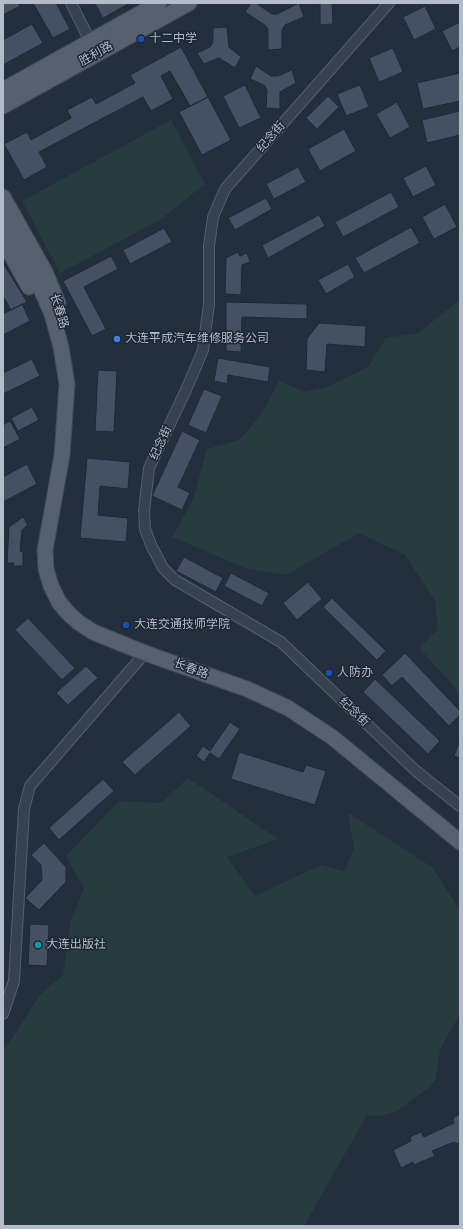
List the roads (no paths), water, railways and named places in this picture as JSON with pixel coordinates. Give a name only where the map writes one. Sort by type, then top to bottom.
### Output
[{"type":"main road","name":"胜利路","points":[[3,90],[159,3]]},
{"type":"main road","name":"胜利路","points":[[3,106],[190,3]]},
{"type":"main road","name":"长春路","points":[[3,197],[45,272],[64,318],[72,360],[74,388],[72,411],[64,434]]},
{"type":"main road","name":"长春路","points":[[3,218],[37,280],[52,314],[61,347],[67,384],[64,434],[59,476],[45,550],[46,569],[51,586],[59,602],[78,622],[93,632],[145,653],[247,689],[288,708],[332,737],[460,842]]},
{"type":"main road","name":"长春路","points":[[3,240],[47,323],[57,365],[60,420],[64,434]]},
{"type":"street","points":[[71,3],[90,41]]},
{"type":"street","name":"纪念街","points":[[389,3],[225,189],[213,217],[209,246],[209,304],[203,350],[149,468],[144,511],[145,529],[151,545],[163,568],[175,580],[280,642],[416,771],[460,806]]},
{"type":"street","points":[[3,1014],[14,981],[24,809],[30,786],[145,653]]},
{"type":"place","name":"十二中学","points":[[141,39]]},
{"type":"place","name":"大连平成汽车维修服务公司","points":[[117,339]]},
{"type":"place","name":"大连交通技师学院","points":[[126,625]]},
{"type":"place","name":"人防办","points":[[329,673]]},
{"type":"place","name":"大连出版社","points":[[38,945]]}]
